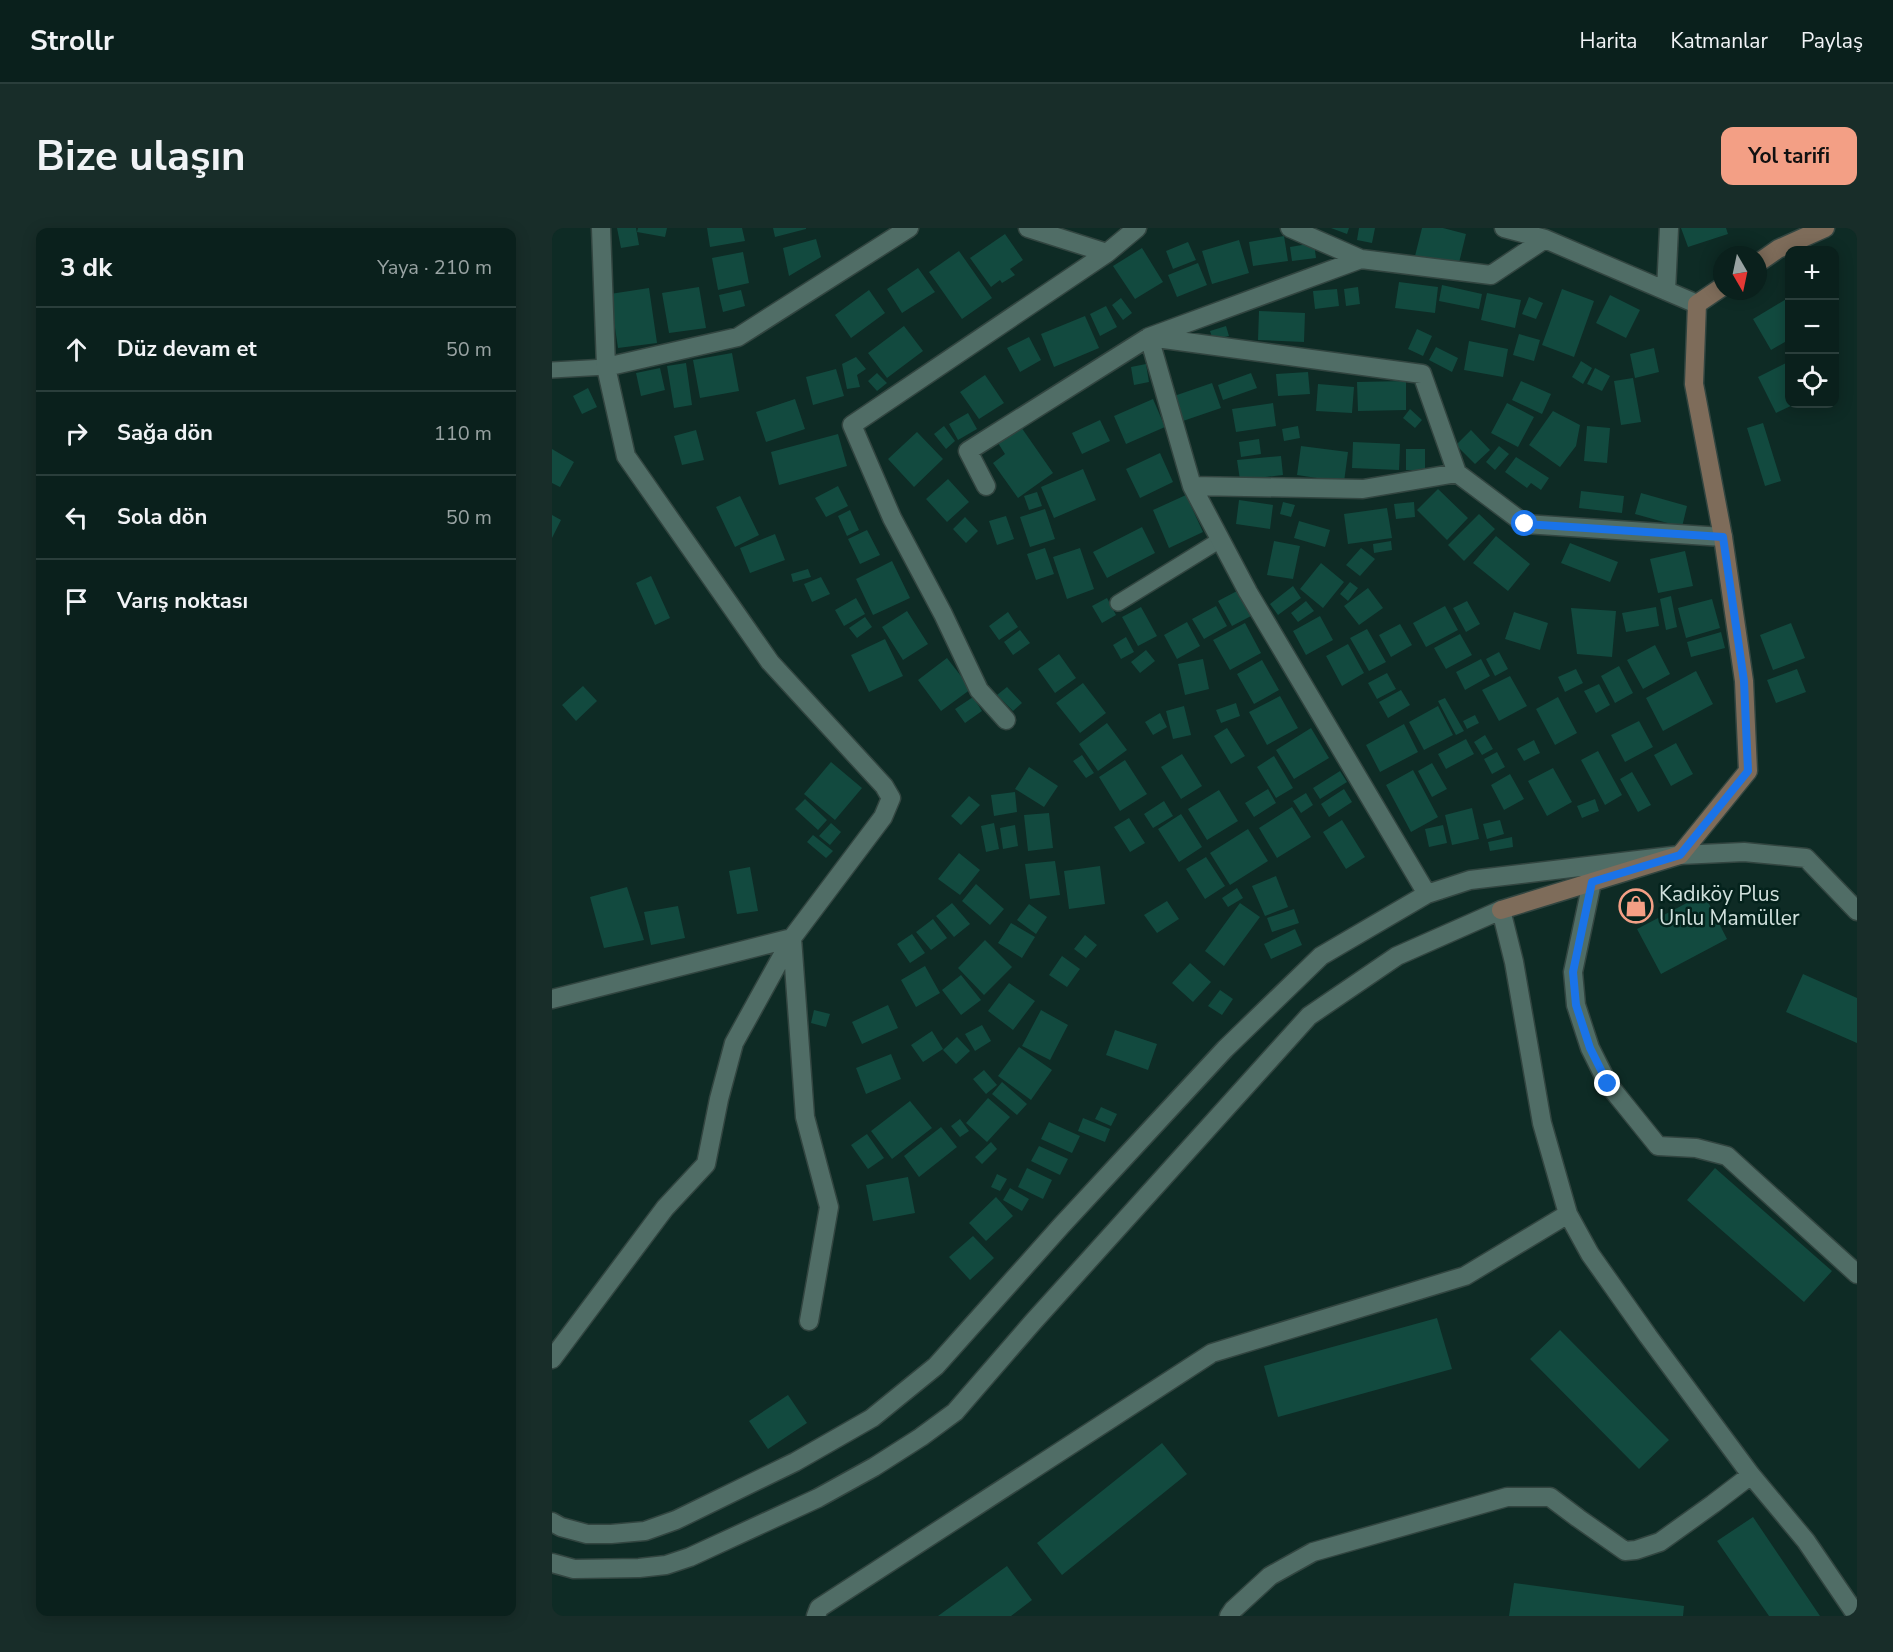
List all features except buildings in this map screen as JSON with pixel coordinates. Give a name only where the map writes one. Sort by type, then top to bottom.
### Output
[{"type":"street","points":[[552,1359],[665,1208],[705,1164],[734,1043],[792,938],[883,817],[891,798],[885,786],[770,662],[626,456],[606,367],[601,228]]},
{"type":"street","points":[[606,367],[738,337],[909,228]]},
{"type":"street","points":[[1028,228],[1107,253]]},
{"type":"street","points":[[1006,720],[979,690],[943,614],[892,518],[852,424],[1107,253],[1137,228]]},
{"type":"street","points":[[1290,228],[1361,259],[1491,274],[1545,239]]},
{"type":"street","points":[[1504,228],[1545,239],[1697,304]]},
{"type":"street","points":[[1665,291],[1669,228]]},
{"type":"street","points":[[1767,257],[1825,228]]},
{"type":"street","points":[[986,486],[968,451],[1149,337],[1361,259]]},
{"type":"street","points":[[1697,304],[1713,293]]},
{"type":"street","points":[[552,1563],[574,1569],[639,1568],[666,1565],[818,1498],[874,1467],[955,1412],[1041,1313],[1309,1016],[1397,956],[1502,910],[1680,855],[1748,771],[1744,681],[1723,537],[1695,384],[1697,304]]},
{"type":"street","points":[[1149,337],[1422,374],[1457,473],[1525,524],[1723,537]]},
{"type":"street","points":[[1149,337],[1192,486],[1248,592],[1426,894]]},
{"type":"street","points":[[1192,486],[1363,489],[1457,473]]},
{"type":"street","points":[[552,1522],[561,1527],[587,1534],[645,1531],[676,1520],[795,1462],[872,1418],[936,1365],[1060,1226],[1217,1058],[1321,956],[1426,894],[1470,880],[1680,855],[1744,852],[1806,858],[1857,911]]},
{"type":"street","points":[[1592,882],[1573,972],[1576,1005],[1590,1048],[1608,1084],[1658,1146],[1696,1148],[1727,1156],[1857,1274]]},
{"type":"street","points":[[1502,910],[1514,962],[1542,1123],[1568,1214],[1596,1263],[1648,1336],[1750,1475],[1806,1541],[1857,1616]]},
{"type":"street","points":[[552,999],[792,938]]},
{"type":"street","points":[[792,938],[805,1117],[829,1207],[809,1321]]},
{"type":"street","points":[[816,1616],[819,1608],[1212,1353],[1466,1276],[1568,1214]]},
{"type":"street","points":[[1229,1616],[1270,1576],[1313,1552],[1507,1497],[1550,1497],[1625,1551],[1636,1550],[1660,1542],[1750,1475]]},
{"type":"lane","points":[[552,370],[606,367]]},
{"type":"lane","points":[[1118,603],[1221,540]]},
{"type":"place","name":"Kadıköy Plus Unlu Mamüller","points":[[1636,906]]},
{"type":"route","points":[[1525,524],[1723,537],[1744,681],[1748,771],[1680,855],[1592,882],[1573,972],[1576,1005],[1590,1048],[1608,1084]]}]
